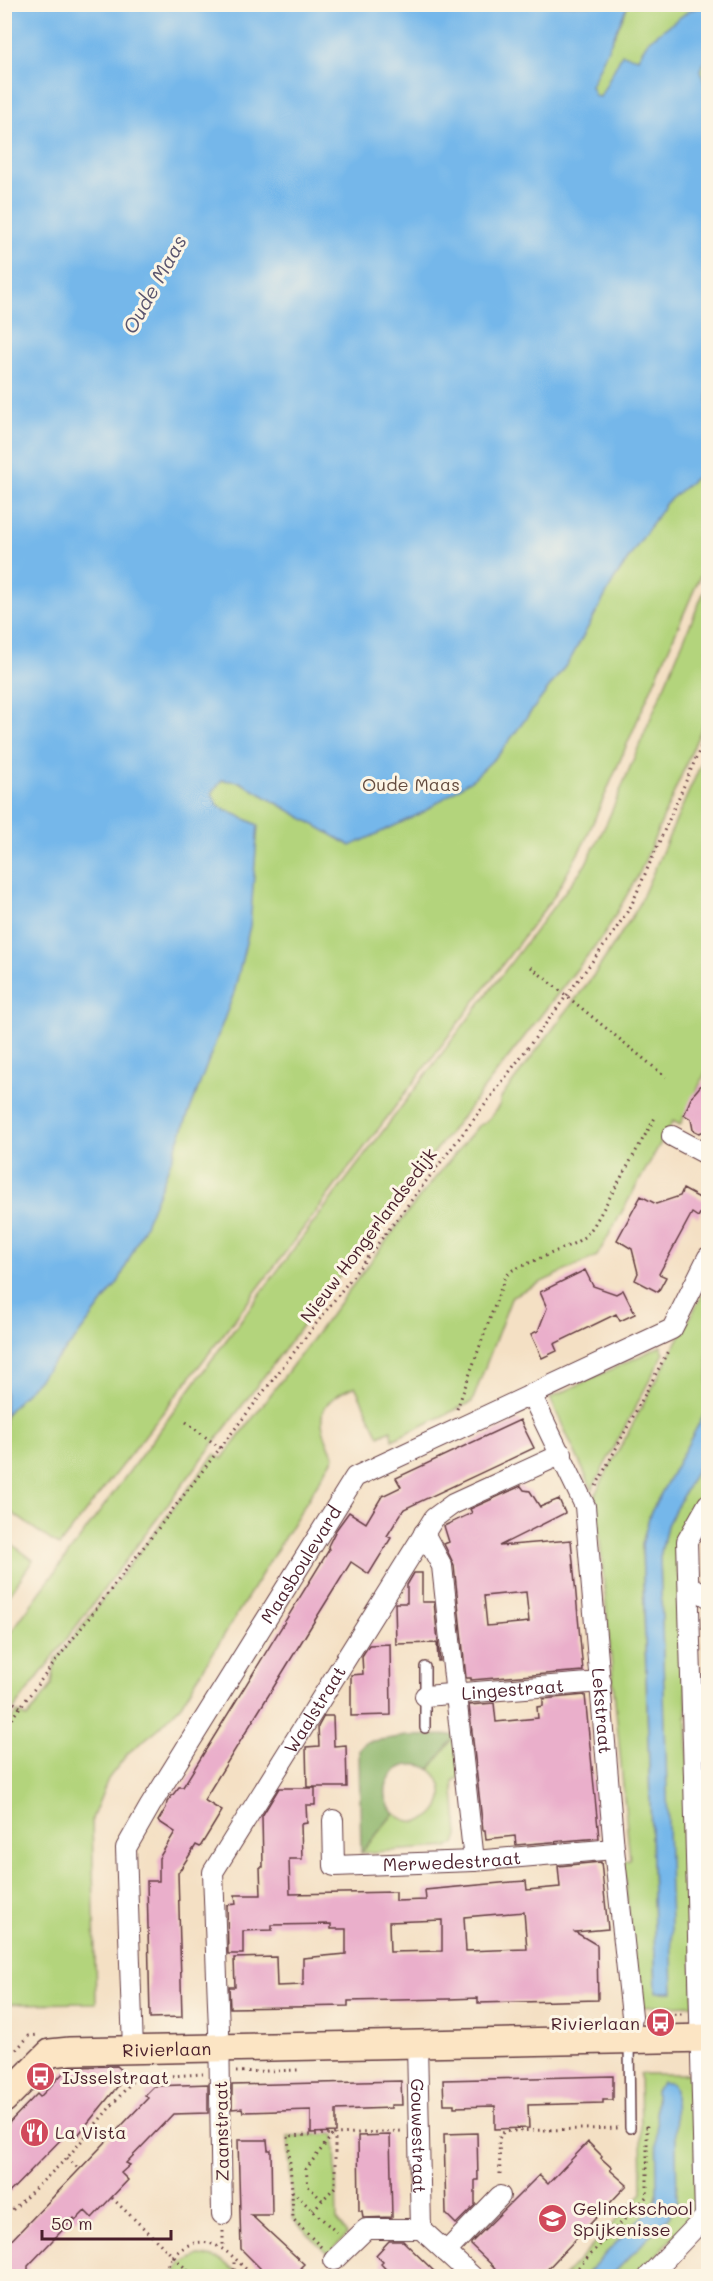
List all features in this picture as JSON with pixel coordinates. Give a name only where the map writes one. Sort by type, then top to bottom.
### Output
[{"type":"street","points":[[672,1136],[708,1155]]},
{"type":"street","points":[[672,1329],[708,1257]]},
{"type":"street","name":"Maasboulevard","points":[[132,2049],[126,1848],[355,1476],[672,1329]]},
{"type":"street","name":"Lekstraat","points":[[531,1394],[562,1454],[585,1506],[614,1849],[632,2016],[629,2040]]},
{"type":"street","name":"Waalstraat","points":[[220,2048],[213,1872],[434,1518],[453,1504],[562,1454]]},
{"type":"street","points":[[649,2277],[705,2217],[701,1777],[687,1541],[708,1504]]},
{"type":"street","points":[[424,1533],[442,1566],[454,1694],[474,1861]]},
{"type":"street","points":[[689,1585],[708,1597]]},
{"type":"street","name":"Lingestraat","points":[[425,1696],[601,1682]]},
{"type":"street","name":"Merwedestraat","points":[[333,1820],[334,1866],[474,1861],[614,1849]]},
{"type":"street","name":"Rivierlaan","points":[[4,2099],[50,2053],[70,2050],[705,2038]]},
{"type":"street","name":"Gouwestraat","points":[[417,2044],[421,2229]]},
{"type":"street","name":"Zaanstraat","points":[[220,2048],[222,2214]]},
{"type":"street","points":[[446,2252],[500,2196]]},
{"type":"street","points":[[334,2260],[366,2229],[421,2229],[472,2277]]},
{"type":"lane","points":[[425,1667],[425,1728]]},
{"type":"lane","points":[[629,2040],[630,2128]]},
{"type":"path","name":"Nieuw Hongerlandsedijk","points":[[4,1728],[567,997],[631,906],[708,731]]},
{"type":"path","points":[[531,967],[666,1077]]},
{"type":"path","points":[[449,1432],[506,1277],[513,1270],[584,1237],[593,1227],[656,1116]]},
{"type":"path","points":[[585,1506],[673,1342],[672,1329]]},
{"type":"path","points":[[186,1422],[220,1448]]},
{"type":"path","points":[[4,1696],[20,1707]]},
{"type":"path","points":[[4,2218],[67,2158],[136,2078],[132,2049]]},
{"type":"path","points":[[500,2174],[502,2133],[647,2127],[647,2196],[570,2277]]},
{"type":"path","points":[[334,2260],[293,2219],[288,2136],[420,2131]]},
{"type":"path","points":[[322,2200],[308,2186],[306,2169],[334,2134]]},
{"type":"path","points":[[313,2211],[335,2187],[334,2134]]},
{"type":"path","points":[[67,2158],[80,2170]]},
{"type":"path","points":[[292,2190],[350,2245]]},
{"type":"path","points":[[112,2198],[194,2277]]},
{"type":"path","points":[[163,2277],[173,2256],[200,2242],[223,2247],[253,2277]]},
{"type":"path","points":[[234,2258],[234,2277]]},
{"type":"green space","name":"Oude Maas","points":[[628,5],[708,5],[708,558],[585,841],[555,895],[213,1348],[59,1546],[5,1508],[5,1162],[615,34]]},
{"type":"green space","points":[[708,582],[708,713],[640,872],[605,933],[374,1230],[5,1721],[5,1640],[286,1259],[585,865],[607,822]]},
{"type":"green space","points":[[708,748],[708,1067],[680,1125],[673,1121],[597,1256],[512,1296],[472,1402],[392,1440],[391,1430],[379,1436],[355,1386],[332,1399],[326,1406],[322,1414],[322,1422],[334,1457],[181,1705],[159,1728],[128,1753],[108,1779],[92,1819],[96,2003],[5,2004],[4,1729],[17,1712],[27,1718],[52,1685],[55,1661],[215,1454],[222,1459],[414,1204],[478,1126],[485,1122],[500,1104],[500,1099],[596,972],[637,909]]},
{"type":"green space","points":[[708,1284],[708,1407],[650,1514],[642,1545],[656,1991],[672,1992],[660,1557],[667,1525],[708,1448],[708,1488],[682,1535],[677,1552],[677,1571],[684,1594],[694,2005],[638,2007],[623,1861],[630,1860],[594,1496]]},
{"type":"green space","points":[[661,1346],[664,1353],[592,1489],[550,1398]]},
{"type":"green space","points":[[5,1539],[33,1560],[5,1601]]},
{"type":"green space","points":[[456,1735],[460,1777],[453,1781],[458,1835],[455,1844],[447,1847],[361,1853],[394,1813],[406,1820],[417,1821],[436,1812],[441,1802],[442,1791],[439,1780],[430,1769]]},
{"type":"green space","points":[[456,1735],[430,1769],[419,1765],[408,1765],[392,1775],[387,1783],[386,1792],[388,1803],[394,1813],[361,1853],[359,1750],[366,1742],[407,1736]]},
{"type":"green space","points":[[640,2074],[697,2074],[696,2203],[691,2218],[637,2276],[611,2276],[669,2216],[658,2191],[654,2204],[584,2276],[564,2276],[642,2193]]},
{"type":"green space","points":[[335,2134],[337,2221],[347,2234],[329,2255],[293,2219],[288,2136]]},
{"type":"green space","points":[[197,2256],[221,2261],[241,2276],[173,2276],[181,2264]]},
{"type":"water","points":[[5,4],[628,5],[591,86],[595,96],[600,97],[622,54],[638,58],[648,41],[690,10],[708,5],[708,55],[700,70],[708,92],[708,229],[704,246],[708,259],[708,467],[666,503],[614,580],[570,660],[500,753],[474,778],[422,813],[351,846],[240,782],[222,780],[212,793],[218,806],[258,825],[250,926],[234,993],[161,1187],[119,1281],[74,1341],[5,1415]]},
{"type":"water","points":[[708,1407],[708,1448],[667,1525],[660,1557],[673,1992],[656,1992],[642,1544],[650,1514]]},
{"type":"water","points":[[662,2082],[672,2084],[675,2090],[677,2203],[669,2216],[611,2276],[584,2276],[654,2204],[657,2197],[656,2091]]},
{"type":"building","points":[[708,1077],[708,1130],[699,1133],[693,1130],[691,1119],[684,1115],[692,1096]]},
{"type":"building","points":[[683,1189],[707,1202],[698,1217],[692,1213],[659,1274],[666,1277],[658,1292],[635,1280],[638,1273],[632,1249],[617,1240],[641,1196],[656,1204],[680,1196]]},
{"type":"building","points":[[585,1270],[593,1286],[616,1294],[623,1290],[635,1314],[620,1321],[616,1314],[554,1344],[557,1351],[542,1358],[531,1334],[538,1331],[547,1308],[540,1292]]},
{"type":"building","points":[[520,1420],[534,1448],[404,1509],[387,1536],[391,1538],[369,1574],[351,1562],[310,1628],[204,1800],[222,1811],[200,1847],[196,1845],[178,1873],[182,2017],[150,2018],[147,1881],[159,1881],[159,1858],[175,1832],[158,1821],[167,1802],[179,1787],[183,1787],[329,1550],[328,1546],[336,1530],[349,1512],[366,1523],[382,1496],[401,1487],[396,1478]]},
{"type":"building","points":[[521,1486],[524,1490],[530,1491],[540,1507],[559,1499],[565,1513],[499,1546],[571,1540],[583,1671],[471,1680],[471,1678],[466,1678],[454,1565],[444,1544],[449,1542],[444,1526],[472,1513],[470,1509]],"holes":[[[526,1592],[529,1622],[487,1626],[484,1596]]]},
{"type":"building","points":[[414,1573],[422,1573],[422,1602],[434,1602],[440,1661],[438,1661],[437,1643],[396,1644],[395,1603],[407,1603],[407,1585]]},
{"type":"building","points":[[390,1644],[391,1715],[351,1716],[351,1675],[363,1674],[362,1656],[369,1645]]},
{"type":"building","points":[[585,1695],[599,1838],[516,1845],[515,1836],[486,1839],[485,1830],[483,1830],[469,1705],[494,1703],[496,1722],[538,1718],[537,1707],[543,1706],[543,1699]]},
{"type":"building","points":[[324,1716],[333,1716],[334,1746],[346,1745],[347,1787],[307,1787],[306,1747],[319,1746],[318,1727]]},
{"type":"building","points":[[279,1788],[315,1788],[315,1805],[306,1805],[307,1823],[301,1824],[302,1859],[289,1859],[290,1894],[396,1892],[396,1901],[426,1900],[425,1890],[511,1882],[526,1881],[527,1890],[560,1887],[558,1866],[601,1862],[608,1929],[575,1932],[597,1945],[598,2000],[478,2003],[478,1998],[348,2001],[348,2006],[230,2008],[229,1987],[235,1987],[234,1958],[276,1957],[277,1986],[303,1985],[303,1958],[346,1954],[346,1929],[331,1929],[331,1924],[272,1925],[272,1930],[243,1931],[243,1954],[228,1954],[227,1905],[236,1904],[235,1895],[261,1895],[262,1816]],"holes":[[[524,1912],[527,1949],[466,1951],[464,1917]],[[442,1920],[442,1951],[390,1952],[389,1922]]]},
{"type":"building","points":[[117,2066],[127,2075],[78,2135],[72,2128],[4,2198],[4,2128],[37,2094],[40,2097],[69,2067]]},
{"type":"building","points":[[613,2076],[613,2100],[603,2100],[603,2103],[528,2105],[529,2128],[495,2129],[495,2106],[454,2107],[454,2104],[444,2104],[443,2080]]},
{"type":"building","points":[[401,2081],[402,2105],[391,2105],[391,2108],[336,2110],[336,2132],[311,2133],[311,2110],[243,2112],[242,2108],[232,2109],[232,2085]]},
{"type":"building","points":[[208,2084],[208,2113],[173,2114],[126,2163],[130,2165],[121,2173],[128,2180],[92,2218],[85,2211],[76,2220],[74,2218],[28,2266],[28,2277],[4,2277],[4,2248],[148,2098],[145,2095],[154,2086]]},
{"type":"building","points":[[477,2133],[478,2180],[475,2180],[475,2205],[456,2224],[446,2214],[444,2134]]},
{"type":"building","points":[[390,2135],[392,2217],[363,2218],[362,2211],[359,2211],[358,2136]]},
{"type":"building","points":[[238,2140],[267,2140],[268,2150],[271,2150],[272,2215],[251,2215],[304,2264],[301,2267],[312,2277],[269,2277],[241,2249]]},
{"type":"building","points":[[588,2142],[612,2168],[610,2170],[627,2185],[540,2277],[486,2277],[495,2268],[471,2243],[539,2175],[548,2184]]},
{"type":"building","points":[[389,2241],[403,2241],[440,2277],[393,2277],[376,2255]]},
{"type":"place","name":"Rivierlaan","points":[[661,2023]]},
{"type":"place","name":"IJsselstraat","points":[[41,2077]]},
{"type":"place","name":"La Vista","points":[[34,2132]]},
{"type":"place","name":"Gelinckschool Spijkenisse","points":[[552,2218]]}]
